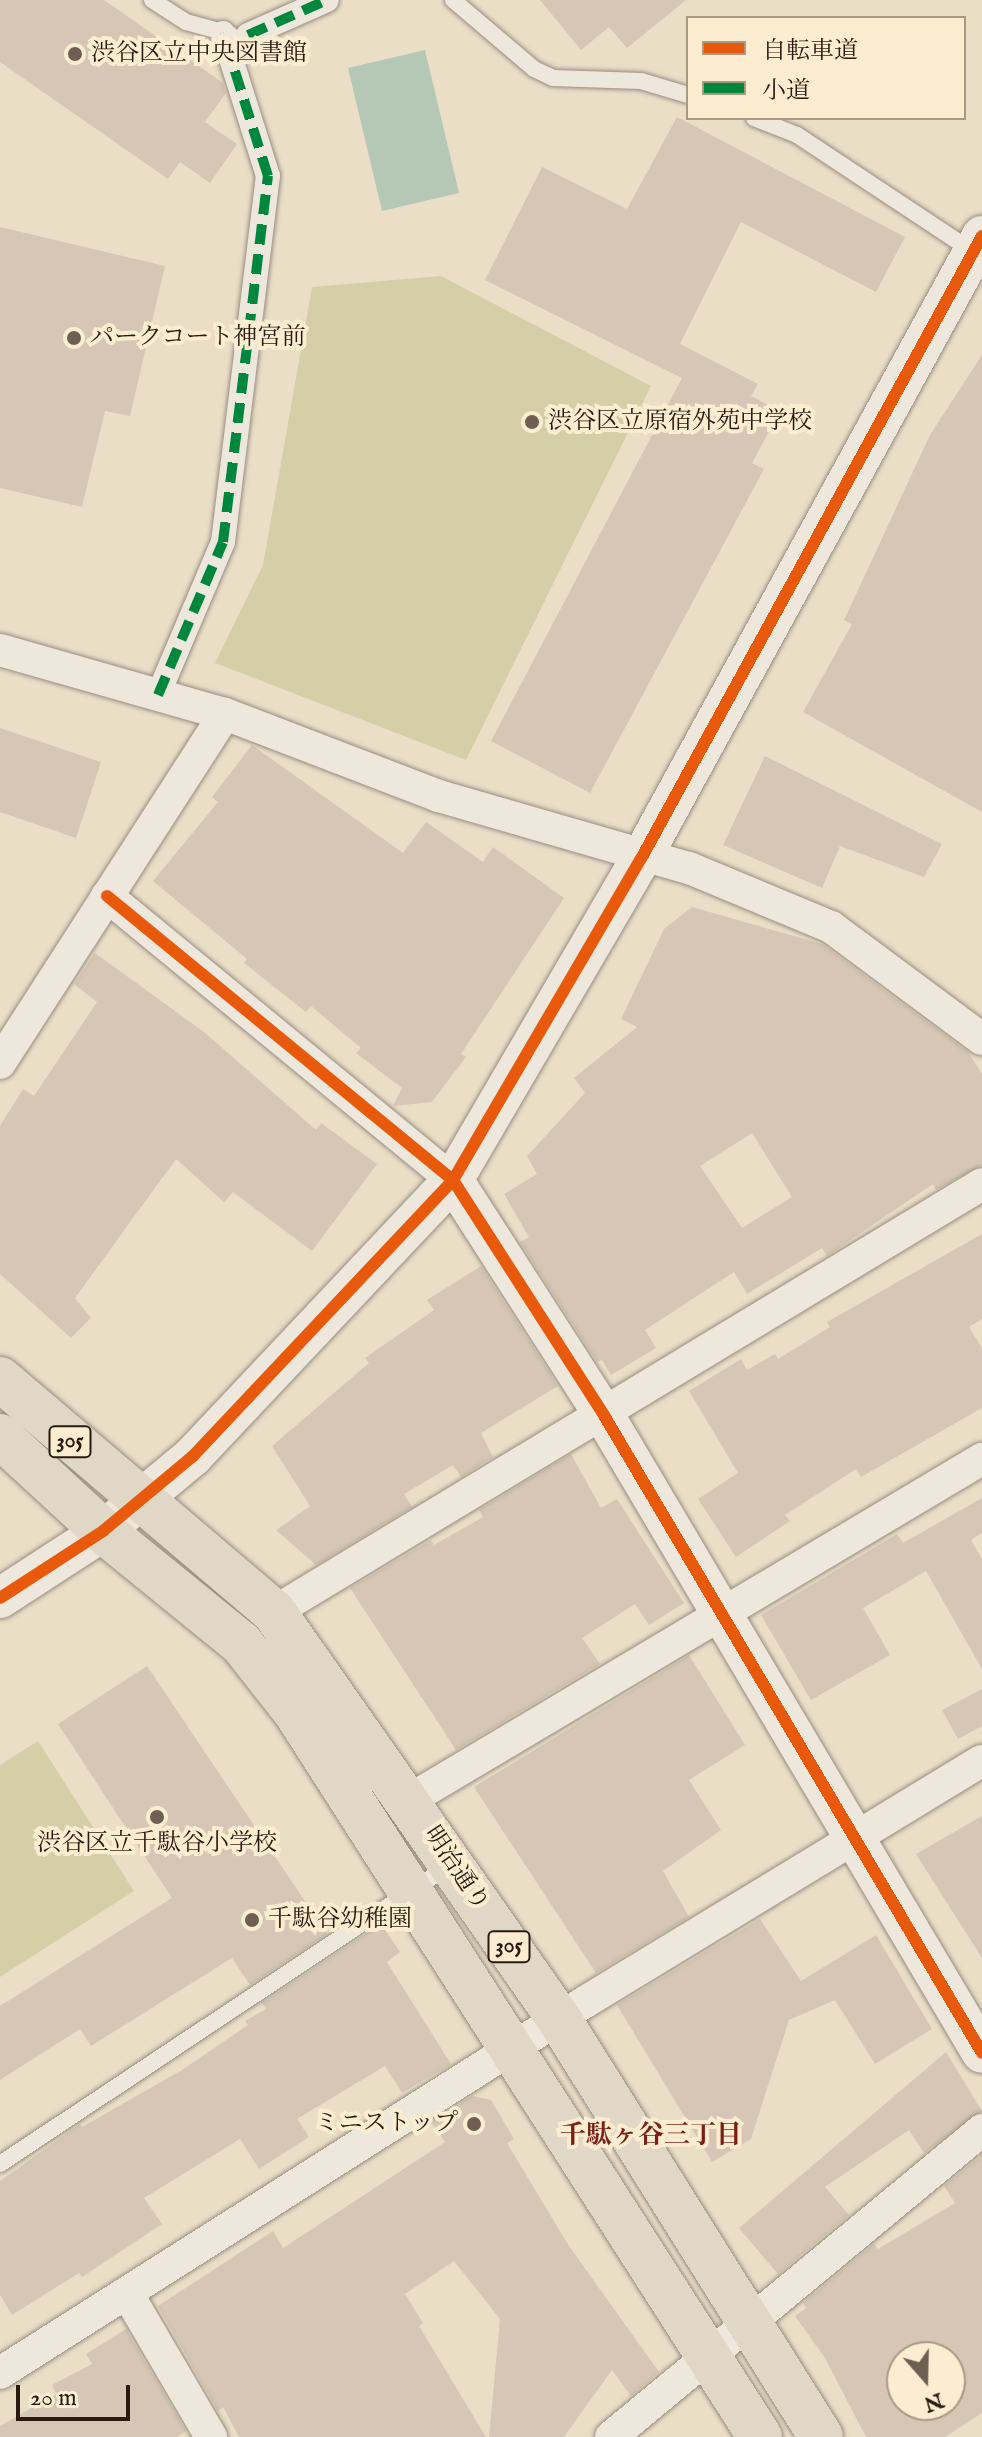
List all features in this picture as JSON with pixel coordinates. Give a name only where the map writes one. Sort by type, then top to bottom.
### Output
[{"type":"main road","name":"明治通り","points":[[0,1379],[274,1612],[409,1800],[559,2019],[821,2437]]},
{"type":"main road","name":"明治通り","points":[[7,1452],[241,1643],[296,1713],[760,2437]]},
{"type":"street","points":[[158,695],[223,542],[268,176],[236,34],[327,0]]},
{"type":"street","points":[[0,1598],[103,1531],[143,1501],[193,1456],[453,1180],[642,857],[976,243]]},
{"type":"street","points":[[0,650],[225,714],[439,796],[642,857],[689,868],[831,927],[982,1039]]},
{"type":"street","points":[[0,1063],[225,714]]},
{"type":"street","points":[[107,896],[453,1180],[605,1417],[982,2053]]},
{"type":"street","points":[[274,1612],[605,1417],[982,1184]]},
{"type":"street","points":[[409,1800],[722,1618],[982,1459]]},
{"type":"street","points":[[0,2373],[854,1835],[982,1761]]},
{"type":"street","points":[[611,2437],[982,2130]]},
{"type":"street","points":[[127,2293],[211,2437]]},
{"type":"lane","points":[[152,0],[186,22],[236,34]]},
{"type":"lane","points":[[453,0],[534,69],[553,78],[641,81],[686,94]]},
{"type":"lane","points":[[759,120],[797,135],[976,243]]},
{"type":"lane","points":[[0,2164],[451,1864]]},
{"type":"shaded area","points":[[425,50],[459,193],[382,211],[348,68]]},
{"type":"shaded area","points":[[441,276],[651,386],[466,760],[215,663],[263,565],[312,287]]},
{"type":"shaded area","points":[[38,1741],[134,1891],[0,1977],[0,1765]]},
{"type":"building","points":[[0,0],[104,0],[223,83],[226,93],[205,122],[237,144],[210,183],[180,162],[168,179],[0,62]]},
{"type":"building","points":[[540,0],[686,0],[627,48],[609,27],[581,50]]},
{"type":"building","points":[[677,117],[905,237],[876,292],[741,222],[680,344],[758,384],[751,396],[780,411],[752,463],[764,469],[590,793],[491,741],[682,378],[485,280],[542,167],[627,209]]},
{"type":"building","name":"パークコート神宮前","points":[[0,227],[165,266],[130,416],[105,411],[82,507],[0,488]]},
{"type":"building","points":[[982,355],[982,812],[803,712],[852,624],[844,620],[930,435]]},
{"type":"building","points":[[0,728],[101,762],[76,838],[0,812]]},
{"type":"building","points":[[252,745],[403,853],[426,822],[483,862],[493,847],[564,898],[461,1054],[466,1057],[432,1102],[393,1106],[402,1088],[356,1053],[361,1048],[311,1006],[306,1012],[244,963],[247,959],[153,881],[218,802],[212,797]]},
{"type":"building","points":[[765,756],[942,844],[924,877],[840,846],[822,888],[723,845]]},
{"type":"building","points":[[692,907],[822,944],[968,1052],[982,1074],[982,1165],[936,1190],[933,1184],[827,1256],[822,1248],[747,1294],[734,1272],[645,1330],[656,1348],[611,1375],[602,1360],[597,1362],[520,1242],[529,1237],[504,1194],[537,1174],[527,1156],[585,1093],[574,1078],[637,1027],[621,1019],[664,929]],"holes":[[[752,1133],[792,1197],[742,1228],[700,1166]]]},
{"type":"building","points":[[95,953],[204,1032],[316,1130],[321,1123],[377,1164],[312,1251],[233,1192],[224,1202],[176,1159],[75,1298],[91,1318],[71,1338],[0,1274],[0,1126],[23,1089],[34,1096],[97,1002],[74,984]]},
{"type":"building","points":[[982,1234],[982,1319],[969,1327],[982,1348],[982,1408],[861,1477],[856,1469],[785,1515],[790,1521],[736,1557],[698,1499],[738,1473],[689,1391],[741,1359],[747,1370],[775,1354],[778,1359],[830,1327],[827,1322]]},
{"type":"building","points":[[481,1266],[558,1386],[481,1433],[493,1457],[461,1477],[453,1465],[404,1494],[412,1507],[316,1565],[276,1530],[310,1506],[272,1446],[369,1363],[365,1358],[434,1310],[427,1300]]},
{"type":"building","points":[[571,1454],[601,1508],[617,1499],[684,1603],[649,1625],[635,1604],[582,1638],[600,1664],[456,1750],[350,1588],[431,1540],[434,1545],[483,1517],[479,1510]]},
{"type":"building","points":[[982,1498],[982,1533],[971,1540],[982,1559],[982,1669],[926,1571],[863,1608],[890,1655],[811,1700],[761,1615],[897,1534],[903,1543]]},
{"type":"building","points":[[689,1655],[745,1745],[689,1780],[721,1830],[663,1871],[689,1917],[596,1973],[474,1787]]},
{"type":"building","points":[[147,1666],[327,1934],[250,1985],[232,1958],[91,2046],[80,2029],[0,2080],[0,2006],[172,1898],[58,1724]]},
{"type":"building","points":[[982,1689],[982,1726],[958,1739],[942,1710]]},
{"type":"building","points":[[982,1816],[982,1958],[916,1854]]},
{"type":"building","points":[[760,1919],[801,1981],[876,1935],[932,2029],[875,2064],[835,2000],[789,2020],[751,2139],[712,2162],[617,2005]]},
{"type":"building","points":[[381,1924],[400,1952],[387,1962],[451,2064],[402,2093],[385,2066],[297,2119],[309,2137],[259,2169],[240,2139],[144,2198],[162,2224],[82,2277],[79,2273],[12,2315],[0,2295],[0,2181],[80,2124],[82,2127],[182,2070],[248,2025],[245,2021],[266,2009],[262,2003]]},
{"type":"building","points":[[946,2052],[982,2111],[924,2153],[909,2130],[825,2187],[849,2215],[778,2274],[739,2228]]},
{"type":"building","points":[[472,2096],[491,2100],[514,2139],[507,2143],[569,2246],[659,2372],[631,2396],[612,2370],[564,2437],[489,2437],[500,2319],[454,2261],[405,2294],[423,2323],[419,2326],[486,2437],[239,2437],[223,2407],[218,2411],[158,2306],[273,2231],[283,2248],[445,2142],[431,2122]]},
{"type":"building","points":[[982,2155],[982,2413],[945,2437],[866,2437],[825,2358],[795,2316],[806,2308],[803,2303],[874,2244],[878,2249],[955,2203],[944,2186]]},
{"type":"building","points":[[126,2329],[186,2431],[177,2437],[0,2437],[0,2426],[56,2394],[52,2385],[92,2364],[86,2354]]},
{"type":"marked path","points":[[248,35],[327,0]]},
{"type":"marked path","points":[[158,695],[223,542],[268,176],[223,33]]},
{"type":"cycle path","points":[[0,1598],[103,1531],[193,1456],[453,1180],[642,857],[982,236]]},
{"type":"cycle path","points":[[107,896],[453,1180],[605,1417],[982,2053]]},
{"type":"place","name":"渋谷区立中央図書館","points":[[75,54]]},
{"type":"place","name":"パークコート神宮前","points":[[74,338]]},
{"type":"place","name":"渋谷区立原宿外苑中学校","points":[[532,422]]},
{"type":"place","name":"渋谷区立千駄谷小学校","points":[[157,1817]]},
{"type":"place","name":"千駄谷幼稚園","points":[[252,1920]]},
{"type":"place","name":"ミニストップ","points":[[474,2124]]},
{"type":"district","name":"千駄ヶ谷三丁目","points":[[651,2136]]}]
